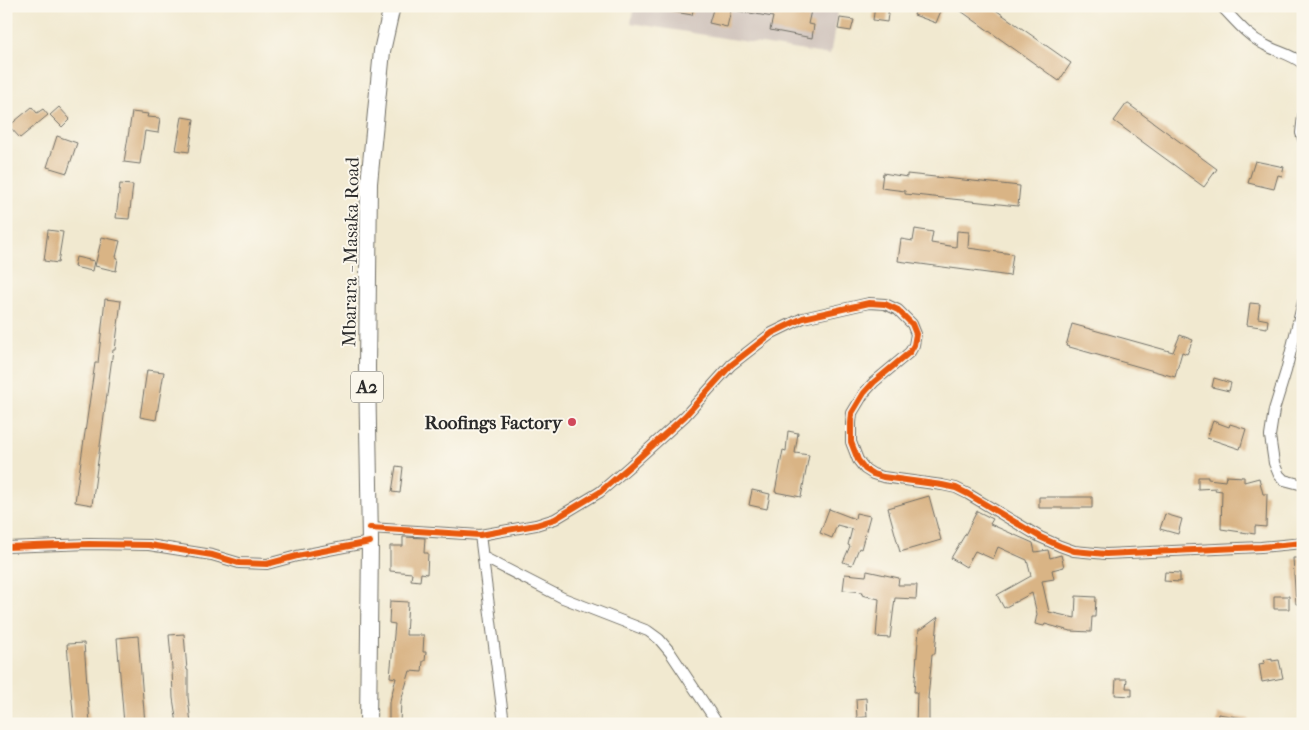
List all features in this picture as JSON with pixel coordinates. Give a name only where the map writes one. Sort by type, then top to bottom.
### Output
[{"type":"highway","name":"Mbarara - Masaka Road","points":[[368,724],[370,535],[367,368],[369,183],[382,51],[382,6]]},
{"type":"highway","name":"Mbarara - Masaka Road","points":[[382,51],[392,6]]},
{"type":"street","points":[[1221,6],[1252,37],[1264,45],[1296,58],[1303,64]]},
{"type":"street","points":[[1303,116],[1301,133],[1303,139]]},
{"type":"street","points":[[1303,302],[1274,410],[1270,436],[1274,463],[1279,475],[1284,480],[1303,485]]},
{"type":"street","points":[[6,546],[149,545],[212,555],[239,563],[266,564],[370,535],[480,535],[536,526],[555,519],[600,492],[685,416],[730,365],[772,333],[803,318],[869,303],[885,304],[898,310],[912,324],[916,334],[914,345],[910,352],[864,392],[852,413],[851,442],[858,460],[865,469],[873,474],[956,488],[1040,537],[1074,551],[1106,554],[1261,547],[1303,543]]},
{"type":"street","points":[[480,535],[504,724]]},
{"type":"street","points":[[483,557],[564,598],[648,631],[659,639],[670,652],[718,724]]},
{"type":"shaded area","points":[[634,6],[839,6],[830,55],[631,23]]},
{"type":"building","points":[[670,6],[694,6],[692,15],[669,11]]},
{"type":"building","points":[[714,6],[732,6],[727,27],[709,23]]},
{"type":"building","points":[[738,6],[772,6],[802,12],[803,6],[812,6],[808,24],[814,25],[812,38],[770,30],[773,17],[738,11]]},
{"type":"building","points":[[875,6],[889,6],[887,22],[873,20]]},
{"type":"building","points":[[918,6],[943,6],[936,23],[914,15]]},
{"type":"building","points":[[954,6],[990,6],[1071,63],[1059,81]]},
{"type":"building","points":[[840,18],[854,20],[851,31],[838,29]]},
{"type":"building","points":[[1127,103],[1217,169],[1204,187],[1114,121]]},
{"type":"building","points":[[32,107],[37,113],[43,109],[48,115],[20,138],[9,126]]},
{"type":"building","points":[[59,107],[70,119],[62,127],[50,115]]},
{"type":"building","points":[[132,112],[148,114],[147,117],[160,118],[158,133],[145,131],[140,164],[124,162]]},
{"type":"building","points":[[182,117],[194,119],[189,152],[176,150]]},
{"type":"building","points":[[57,136],[77,143],[67,173],[47,167]]},
{"type":"building","points":[[1255,161],[1284,167],[1282,176],[1278,175],[1274,189],[1248,183]]},
{"type":"building","points":[[883,173],[907,177],[907,174],[1020,186],[1018,206],[905,194],[905,191],[881,188]]},
{"type":"building","points":[[120,184],[133,185],[129,219],[116,218]]},
{"type":"building","points":[[915,229],[933,232],[931,243],[956,247],[957,231],[969,232],[968,248],[1013,254],[1010,276],[898,261],[901,239],[913,241]]},
{"type":"building","points":[[48,230],[63,232],[58,263],[44,261]]},
{"type":"building","points":[[102,237],[120,241],[116,257],[118,258],[116,271],[95,266]]},
{"type":"building","points":[[76,257],[94,261],[92,271],[74,267]]},
{"type":"building","points":[[105,299],[121,301],[92,505],[75,502],[95,363],[98,363]]},
{"type":"building","points":[[1250,303],[1260,304],[1258,318],[1268,320],[1267,328],[1247,325]]},
{"type":"building","points":[[1072,324],[1173,352],[1180,335],[1193,340],[1187,354],[1182,352],[1175,377],[1066,346]]},
{"type":"building","points":[[147,370],[164,372],[156,420],[140,417]]},
{"type":"building","points":[[1214,378],[1231,383],[1229,391],[1212,387]]},
{"type":"building","points":[[1213,421],[1229,427],[1230,424],[1246,429],[1240,449],[1207,438]]},
{"type":"building","points":[[788,431],[798,433],[795,453],[809,455],[801,497],[775,492],[783,450],[786,451]]},
{"type":"building","points":[[396,466],[403,467],[400,493],[392,492]]},
{"type":"building","points":[[1226,476],[1244,477],[1244,482],[1259,478],[1263,494],[1267,494],[1266,527],[1255,526],[1255,534],[1221,529],[1222,491],[1215,490],[1216,488],[1198,489],[1198,477],[1225,481]]},
{"type":"building","points":[[752,490],[770,494],[767,509],[749,505]]},
{"type":"building","points":[[929,496],[941,540],[900,552],[888,508]]},
{"type":"building","points":[[1039,497],[1092,497],[1092,508],[1039,508]]},
{"type":"building","points":[[829,509],[855,519],[856,513],[870,516],[861,549],[859,548],[852,565],[843,562],[850,546],[848,545],[852,529],[837,525],[832,538],[820,533]]},
{"type":"building","points":[[977,511],[993,519],[990,524],[1033,543],[1035,552],[1048,550],[1050,558],[1061,555],[1064,567],[1052,570],[1054,579],[1042,581],[1049,612],[1075,618],[1076,596],[1096,597],[1095,617],[1092,617],[1091,632],[1070,631],[1045,624],[1044,626],[1035,624],[1037,614],[1032,593],[1004,608],[997,595],[1031,576],[1027,560],[998,547],[993,559],[975,551],[966,567],[951,558]]},
{"type":"building","points":[[1165,514],[1182,519],[1178,534],[1160,529]]},
{"type":"building","points":[[403,537],[425,538],[424,553],[428,553],[427,574],[421,573],[420,581],[411,580],[412,573],[390,571],[390,546],[403,546]]},
{"type":"building","points":[[1293,558],[1301,558],[1303,604],[1296,604]]},
{"type":"building","points":[[867,571],[899,578],[898,585],[917,585],[916,599],[895,598],[890,638],[876,637],[879,599],[862,595],[863,592],[843,590],[845,574],[866,576]]},
{"type":"building","points":[[1165,572],[1180,573],[1180,582],[1164,581]]},
{"type":"building","points":[[1274,596],[1289,596],[1289,609],[1274,609]]},
{"type":"building","points":[[390,601],[408,602],[406,635],[424,635],[423,652],[426,652],[422,672],[410,671],[401,701],[400,723],[389,722],[389,701],[396,678],[390,677],[395,624],[389,623]]},
{"type":"building","points":[[938,617],[935,654],[932,654],[928,699],[929,724],[916,724],[917,692],[914,692],[919,629],[922,629]]},
{"type":"building","points":[[184,634],[191,724],[177,724],[173,698],[169,635]]},
{"type":"building","points":[[138,636],[145,724],[124,724],[117,638]]},
{"type":"building","points":[[84,643],[90,724],[74,724],[67,644]]},
{"type":"building","points":[[1272,658],[1272,661],[1279,660],[1283,678],[1262,682],[1259,664],[1265,663],[1264,660]]},
{"type":"building","points":[[1116,679],[1127,679],[1126,688],[1132,688],[1132,696],[1115,695]]},
{"type":"building","points":[[866,698],[867,717],[857,718],[856,699]]},
{"type":"building","points":[[1218,714],[1249,719],[1248,724],[1217,722]]},
{"type":"cycle path","points":[[370,528],[480,535],[536,525],[555,519],[600,492],[685,416],[731,365],[772,333],[803,318],[869,303],[885,304],[898,310],[912,324],[916,334],[914,345],[910,352],[874,382],[864,393],[852,413],[851,442],[858,460],[865,469],[873,474],[956,488],[1040,537],[1074,551],[1106,554],[1261,547],[1303,543]]},
{"type":"cycle path","points":[[6,547],[89,544],[149,545],[212,555],[239,563],[267,564],[297,556],[370,542]]},
{"type":"place","name":"Roofings Factory","points":[[572,422]]}]
